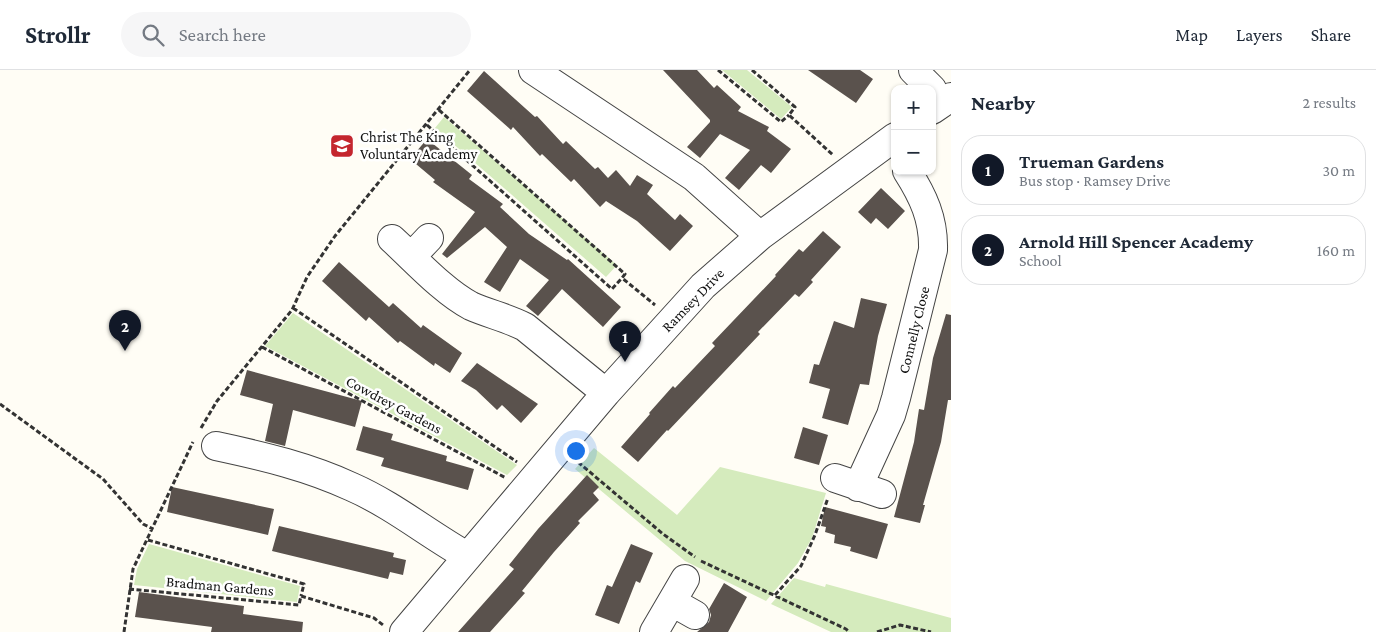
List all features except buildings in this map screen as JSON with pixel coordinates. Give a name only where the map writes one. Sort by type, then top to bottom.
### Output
[{"type":"street","points":[[913,70],[938,97]]},
{"type":"street","points":[[536,71],[694,177],[760,236]]},
{"type":"street","name":"Ramsey Drive","points":[[395,630],[466,556],[522,478],[561,448],[606,393],[703,286],[760,236],[800,205],[891,145]]},
{"type":"street","name":"Connelly Close","points":[[858,486],[891,415],[933,250],[934,237],[929,212],[925,201],[909,175]]},
{"type":"street","points":[[411,245],[452,293],[471,306],[510,319],[525,327],[544,340],[606,393]]},
{"type":"street","points":[[233,446],[291,464],[353,487],[381,502],[466,556]]},
{"type":"street","points":[[654,632],[678,590],[695,615]]},
{"type":"path","points":[[124,632],[133,569],[192,444],[217,401],[293,308],[313,266],[335,236],[470,70]]},
{"type":"path","points":[[718,70],[780,122],[795,107],[752,70]]},
{"type":"path","points":[[426,125],[612,289],[626,274],[439,110]]},
{"type":"path","points":[[789,115],[851,171]]},
{"type":"path","points":[[622,278],[672,320]]},
{"type":"path","name":"Cowdrey Gardens","points":[[262,347],[508,478],[522,478],[520,464],[293,308]]},
{"type":"path","points":[[0,404],[103,480],[143,524],[153,529]]},
{"type":"path","points":[[561,448],[663,534],[700,561],[775,595],[849,632]]},
{"type":"path","points":[[775,595],[800,566],[815,535],[858,486]]},
{"type":"path","name":"Bradman Gardens","points":[[129,589],[299,605],[304,584],[148,540]]},
{"type":"path","points":[[301,596],[374,618],[395,630]]},
{"type":"path","points":[[877,632],[900,625],[931,632]]},
{"type":"green space","points":[[722,70],[747,70],[792,107],[781,119]]},
{"type":"green space","points":[[444,117],[617,265],[606,277],[435,128]]},
{"type":"green space","points":[[293,313],[517,465],[507,475],[265,346]]},
{"type":"green space","points":[[594,448],[677,515],[720,467],[826,493],[812,538],[798,563],[766,601],[685,561],[575,469]]},
{"type":"green space","points":[[149,544],[300,586],[297,602],[134,585],[137,569]]},
{"type":"green space","points":[[794,578],[825,587],[826,584],[951,618],[951,632],[831,632],[771,604]]},
{"type":"place","name":"Christ The King Voluntary Academy","points":[[342,146]]},
{"type":"place","name":"Arnold Hill Spencer Academy","points":[[125,351]]},
{"type":"place","name":"Trueman Gardens","points":[[625,362]]}]
